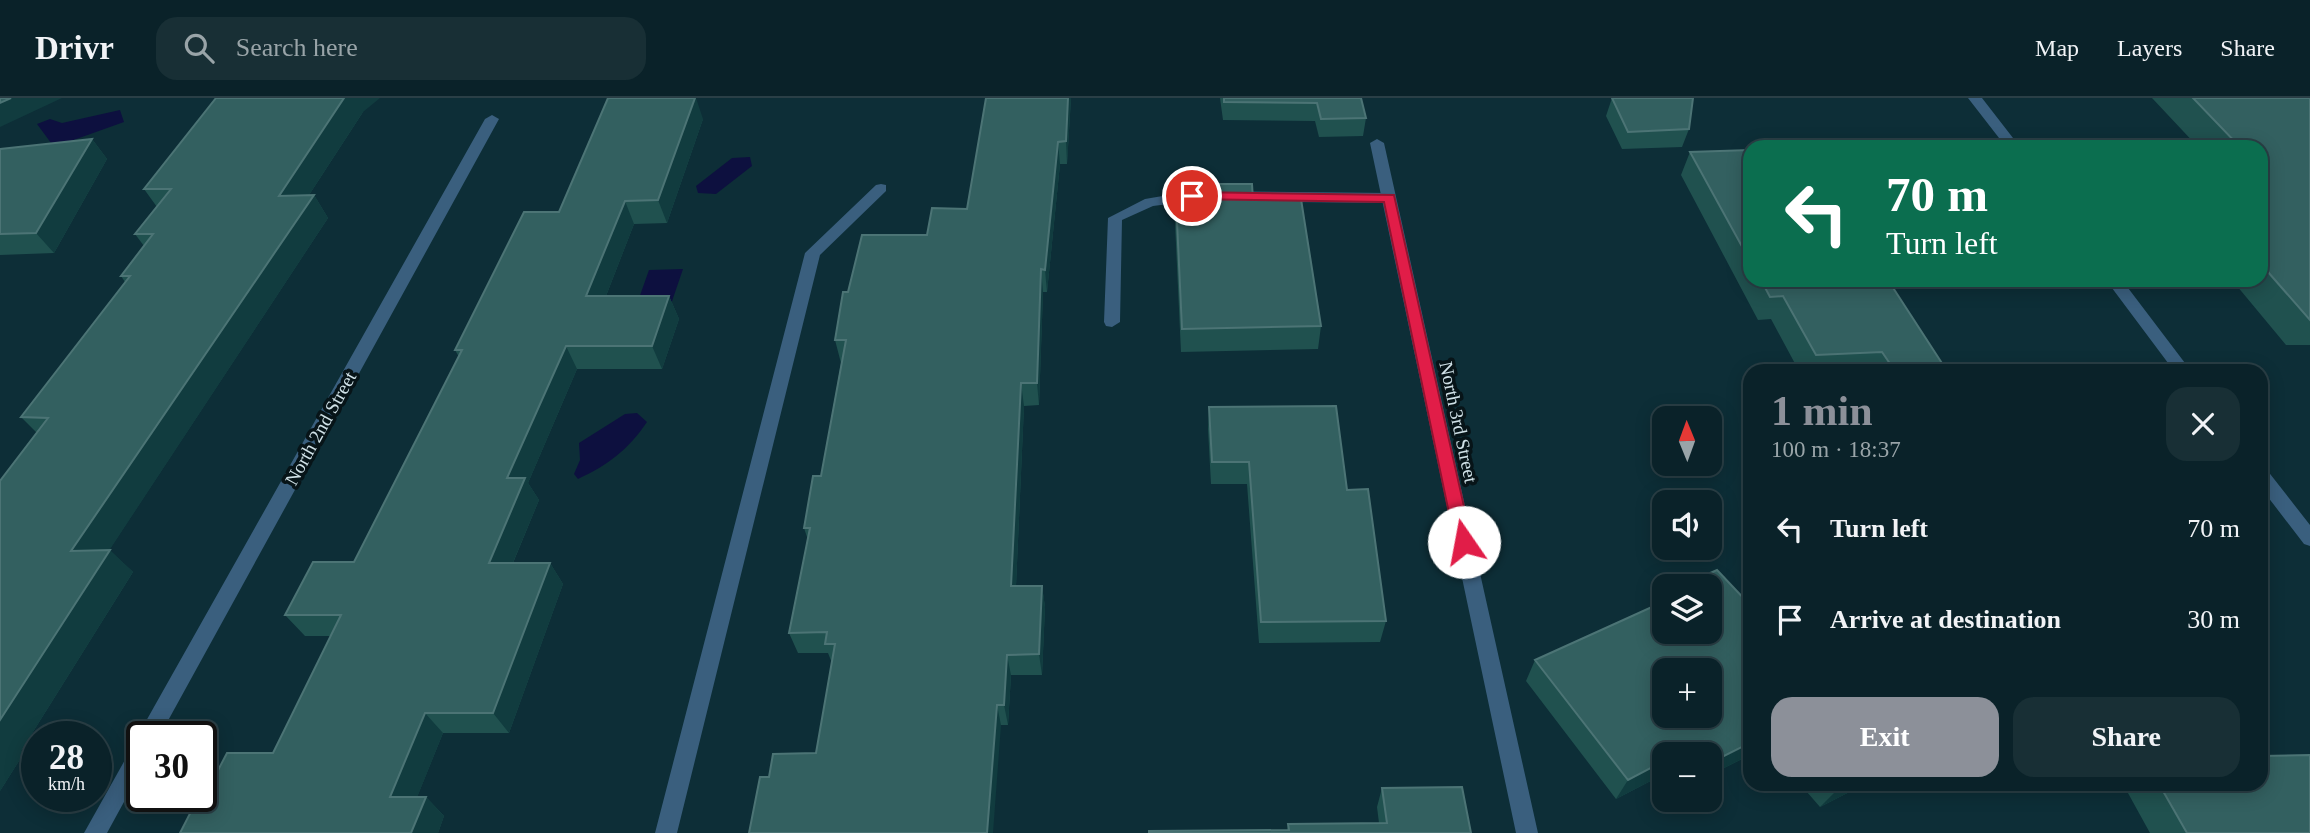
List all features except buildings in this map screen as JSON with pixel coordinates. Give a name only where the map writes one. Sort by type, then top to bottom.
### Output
[{"type":"street","points":[[1975,98],[2008,140]]},
{"type":"street","name":"North 2nd Street","points":[[157,721],[492,119]]},
{"type":"street","name":"North 3rd Street","points":[[1377,143],[1527,833]]},
{"type":"street","points":[[666,833],[813,253],[881,188]]},
{"type":"street","points":[[1112,322],[1115,218],[1150,202],[1192,196],[1389,198]]},
{"type":"street","points":[[2119,287],[2178,364]]},
{"type":"street","points":[[2268,484],[2310,539]]},
{"type":"street","points":[[95,833],[126,778]]},
{"type":"shaded area","points":[[120,110],[124,122],[54,147],[37,124],[50,119],[62,123]]},
{"type":"shaded area","points":[[750,157],[752,166],[716,194],[698,193],[696,186],[732,158]]},
{"type":"shaded area","points":[[683,269],[668,313],[638,301],[649,270]]},
{"type":"shaded area","points":[[637,413],[647,422],[625,449],[578,479],[574,474],[580,460],[579,443],[625,414]]},
{"type":"route","points":[[1192,196],[1389,198],[1464,542]]}]
